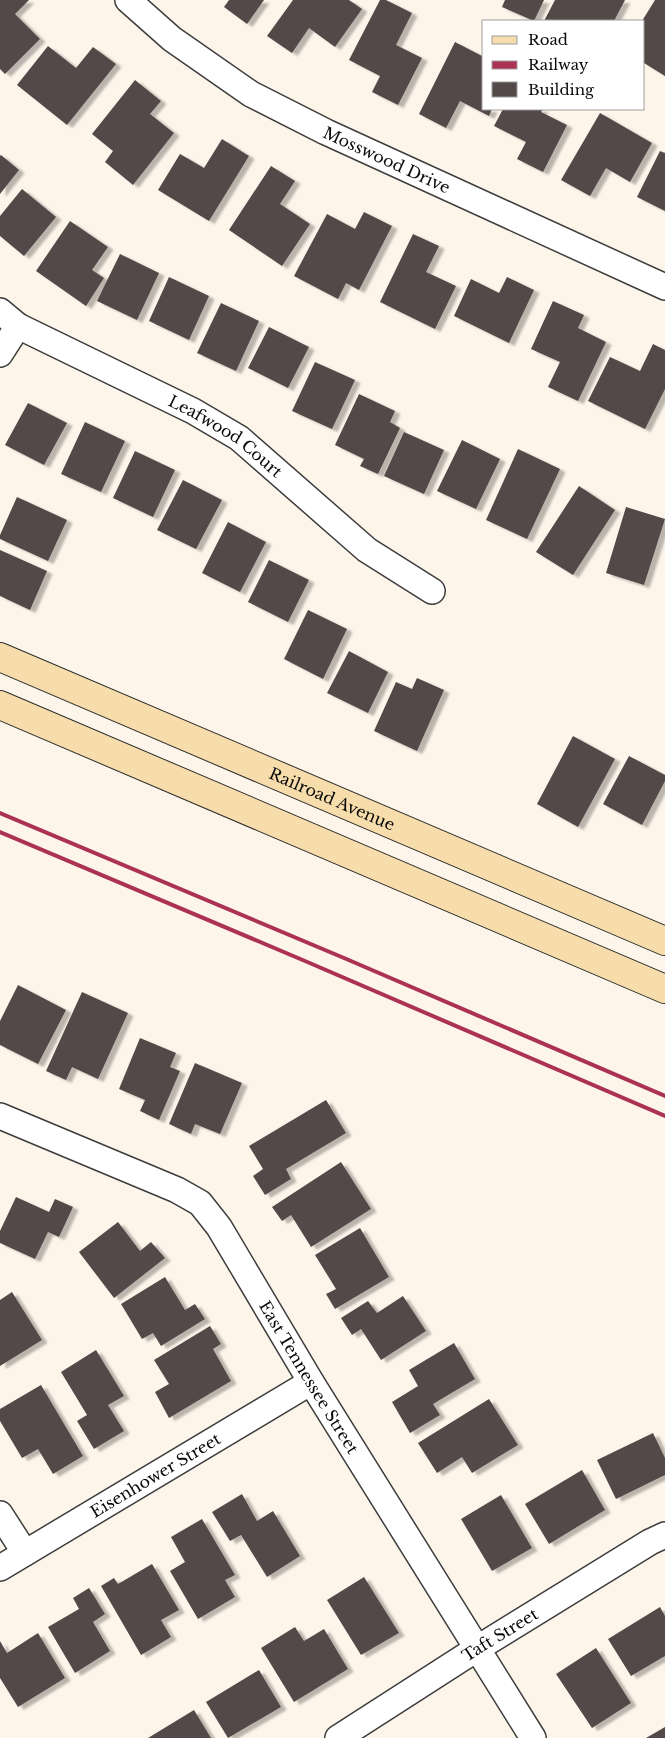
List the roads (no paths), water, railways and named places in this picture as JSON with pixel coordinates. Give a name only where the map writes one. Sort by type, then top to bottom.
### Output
[{"type":"street","name":"Mosswood Drive","points":[[128,0],[172,39],[251,94],[326,132],[665,287]]},
{"type":"street","points":[[0,354],[9,318]]},
{"type":"street","name":"Leafwood Court","points":[[9,318],[193,411],[239,438],[367,550],[432,591]]},
{"type":"street","name":"Railroad Avenue","points":[[0,657],[665,941]]},
{"type":"street","points":[[0,706],[665,989]]},
{"type":"street","name":"East Tennessee Street","points":[[1,1118],[177,1190],[200,1202],[219,1228],[311,1382],[533,1738]]},
{"type":"street","name":"Eisenhower Street","points":[[0,1568],[311,1382]]},
{"type":"street","points":[[0,1514],[25,1553]]},
{"type":"street","name":"Taft Street","points":[[338,1738],[478,1648],[650,1542],[665,1535]]},
{"type":"railway","points":[[0,813],[665,1096]]},
{"type":"railway","points":[[0,832],[665,1116]]}]
